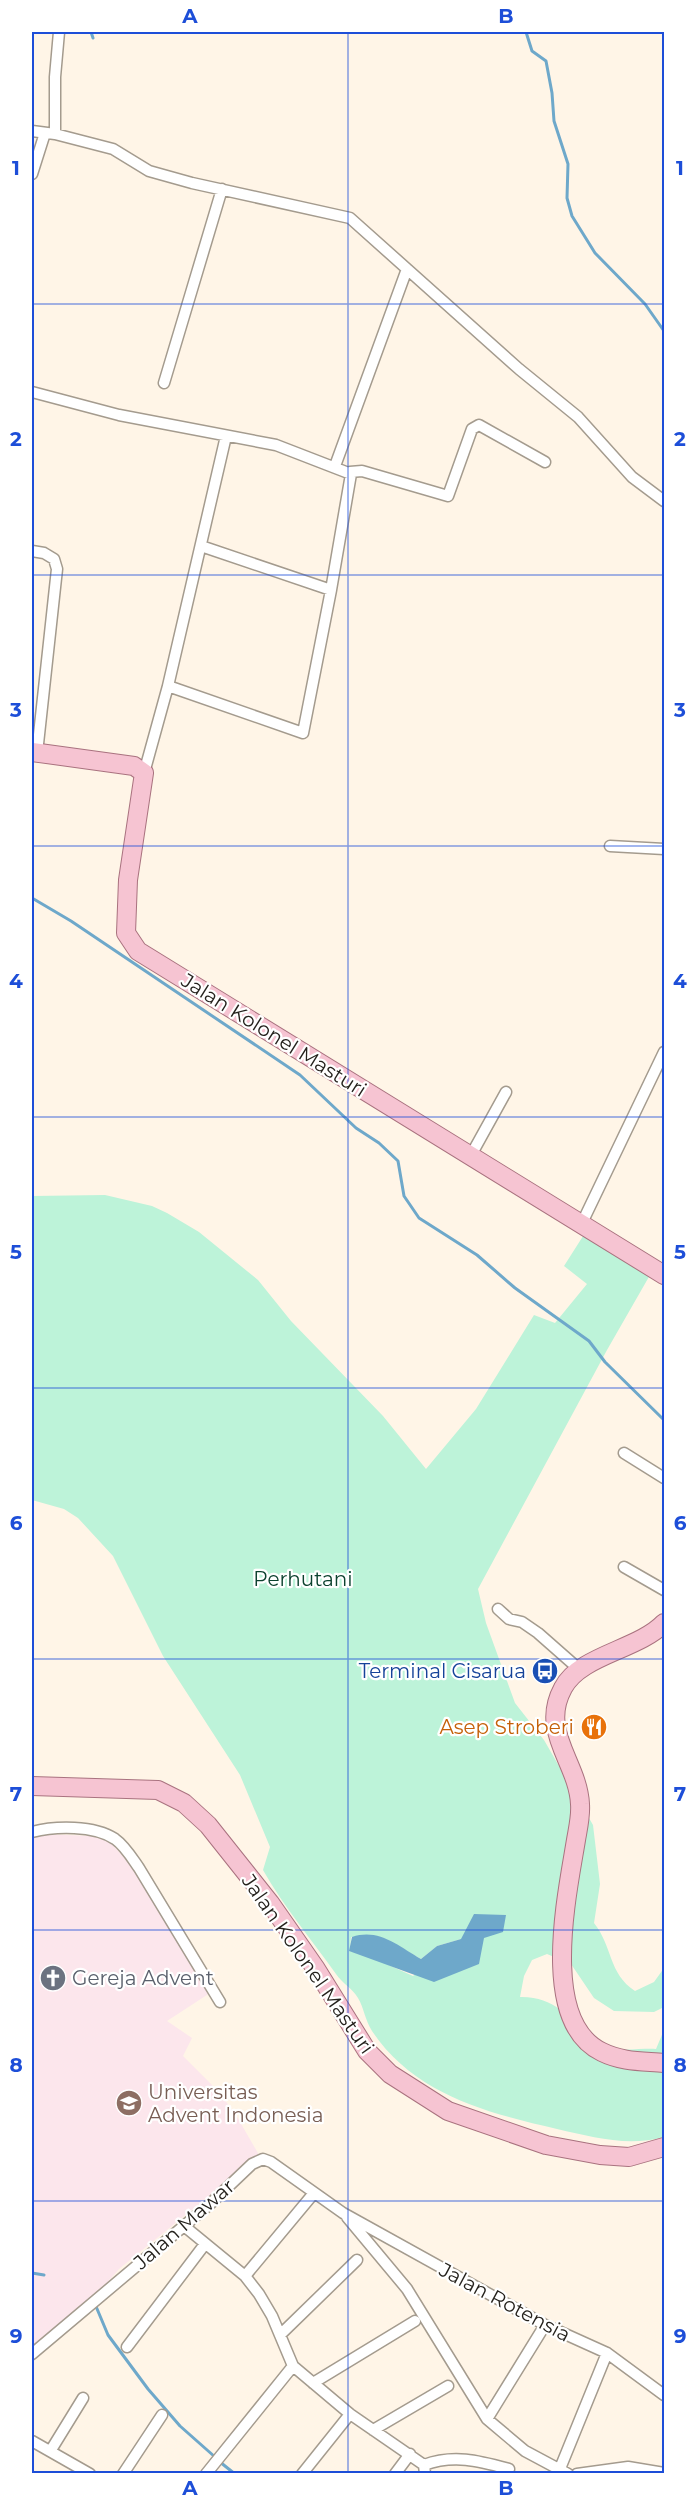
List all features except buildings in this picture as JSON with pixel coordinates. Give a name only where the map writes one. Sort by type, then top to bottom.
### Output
[{"type":"main road","points":[[34,752],[134,766],[144,774]]},
{"type":"main road","name":"Jalan Kolonel Masturi","points":[[144,774],[128,880],[126,933],[130,943],[197,989],[664,1275]]},
{"type":"main road","points":[[664,1623],[643,1638],[580,1670],[563,1686],[554,1712],[555,1730],[580,1803],[564,1940],[565,1994],[579,2032],[600,2052],[630,2061],[664,2063]]},
{"type":"main road","name":"Jalan Kolonel Masturi","points":[[32,1786],[158,1790],[184,1803],[207,1825],[270,1903],[322,1977],[367,2050],[390,2074],[448,2111],[546,2145],[600,2156],[629,2157],[664,2147]]},
{"type":"street","points":[[32,174],[50,133],[59,32]]},
{"type":"street","points":[[32,132],[50,133],[113,149],[149,171],[350,218],[519,369],[578,417],[632,477],[664,501]]},
{"type":"street","points":[[164,383],[181,320],[195,286],[222,189]]},
{"type":"street","points":[[335,466],[408,269]]},
{"type":"street","points":[[32,392],[120,415],[276,445],[350,472],[362,471],[448,496],[472,429],[479,425],[546,462]]},
{"type":"street","points":[[144,774],[168,686],[225,436]]},
{"type":"street","points":[[168,686],[303,733],[331,590],[350,472]]},
{"type":"street","points":[[201,546],[331,590]]},
{"type":"street","points":[[32,551],[44,553],[54,559],[57,569],[34,752]]},
{"type":"street","points":[[610,846],[664,849]]},
{"type":"street","points":[[580,1225],[664,1052]]},
{"type":"street","points":[[470,1156],[506,1092]]},
{"type":"street","points":[[624,1453],[664,1478]]},
{"type":"street","points":[[624,1567],[664,1590]]},
{"type":"street","points":[[498,1609],[512,1621],[522,1622],[580,1670]]},
{"type":"street","points":[[32,1832],[60,1829],[99,1833],[114,1838],[125,1848],[220,2002]]},
{"type":"street","name":"Jalan Mawar","points":[[32,2354],[184,2226],[258,2160],[271,2162],[344,2212]]},
{"type":"street","points":[[245,2276],[314,2193]]},
{"type":"street","points":[[344,2212],[407,2289],[487,2419],[525,2451],[564,2472],[607,2353]]},
{"type":"street","name":"Jalan Rotensia","points":[[344,2212],[545,2325],[607,2353],[664,2395]]},
{"type":"street","points":[[184,2226],[245,2276],[260,2294],[281,2334],[293,2366],[350,2414],[410,2454],[425,2469],[437,2460],[458,2458],[509,2469]]},
{"type":"street","points":[[127,2347],[205,2244]]},
{"type":"street","points":[[281,2334],[357,2260]]},
{"type":"street","points":[[313,2383],[415,2321]]},
{"type":"street","points":[[487,2419],[545,2325]]},
{"type":"street","points":[[208,2470],[293,2366]]},
{"type":"street","points":[[373,2430],[448,2386]]},
{"type":"street","points":[[51,2450],[83,2398]]},
{"type":"street","points":[[302,2474],[350,2414]]},
{"type":"street","points":[[123,2474],[162,2415]]},
{"type":"street","points":[[32,2441],[90,2474]]},
{"type":"street","points":[[395,2474],[410,2454]]},
{"type":"street","points":[[577,2474],[628,2467],[664,2473]]},
{"type":"shaded area","name":"Universitas Advent Indonesia","points":[[42,1834],[91,1836],[109,1841],[132,1866],[210,1993],[167,2021],[192,2038],[183,2056],[218,2091],[236,2115],[259,2155],[119,2269],[93,2299],[32,2350],[32,1836]]},
{"type":"green space","name":"Perhutani","points":[[105,1195],[152,1206],[199,1232],[258,1280],[291,1321],[383,1416],[426,1469],[476,1409],[534,1315],[555,1323],[587,1284],[564,1266],[585,1233],[650,1275],[478,1589],[486,1623],[515,1703],[544,1740],[593,1825],[600,1884],[594,1923],[605,1941],[615,1968],[626,1984],[635,1991],[654,1982],[664,1968],[664,2007],[654,2012],[614,2011],[594,1998],[571,1964],[547,1954],[532,1960],[524,1976],[520,1997],[535,1998],[558,2008],[585,2032],[608,2047],[625,2050],[656,2049],[664,2030],[664,2137],[623,2141],[584,2135],[479,2108],[431,2085],[409,2071],[389,2053],[372,2031],[356,1995],[338,1977],[280,1897],[263,1870],[270,1847],[240,1775],[163,1656],[113,1556],[78,1518],[64,1509],[32,1500],[32,1196]],"holes":[[[351,1937],[386,1939],[421,1959],[437,1946],[461,1939],[413,1976],[371,1957],[350,1951]]]},
{"type":"water","points":[[474,1914],[506,1915],[503,1932],[484,1938],[479,1964],[434,1982],[349,1951],[352,1937],[371,1935],[388,1940],[421,1959],[437,1946],[461,1939]]},
{"type":"waterway","points":[[91,32],[93,38]]},
{"type":"waterway","points":[[526,32],[532,51],[546,61],[554,121],[568,164],[567,198],[572,216],[595,253],[645,304],[664,331]]},
{"type":"waterway","points":[[32,898],[71,921],[300,1075],[356,1128],[379,1143],[398,1161],[404,1196],[419,1218],[477,1255],[515,1288],[589,1341],[605,1362],[664,1420]]},
{"type":"waterway","points":[[32,2273],[44,2275]]},
{"type":"waterway","points":[[95,2304],[108,2335],[148,2389],[180,2426],[215,2457]]},
{"type":"waterway","points":[[220,2462],[235,2474]]},
{"type":"place","name":"Terminal Cisarua","points":[[545,1671]]},
{"type":"place","name":"Asep Stroberi","points":[[594,1727]]},
{"type":"place","name":"Gereja Advent","points":[[53,1978]]},
{"type":"place","name":"Universitas Advent Indonesia","points":[[129,2103]]}]
